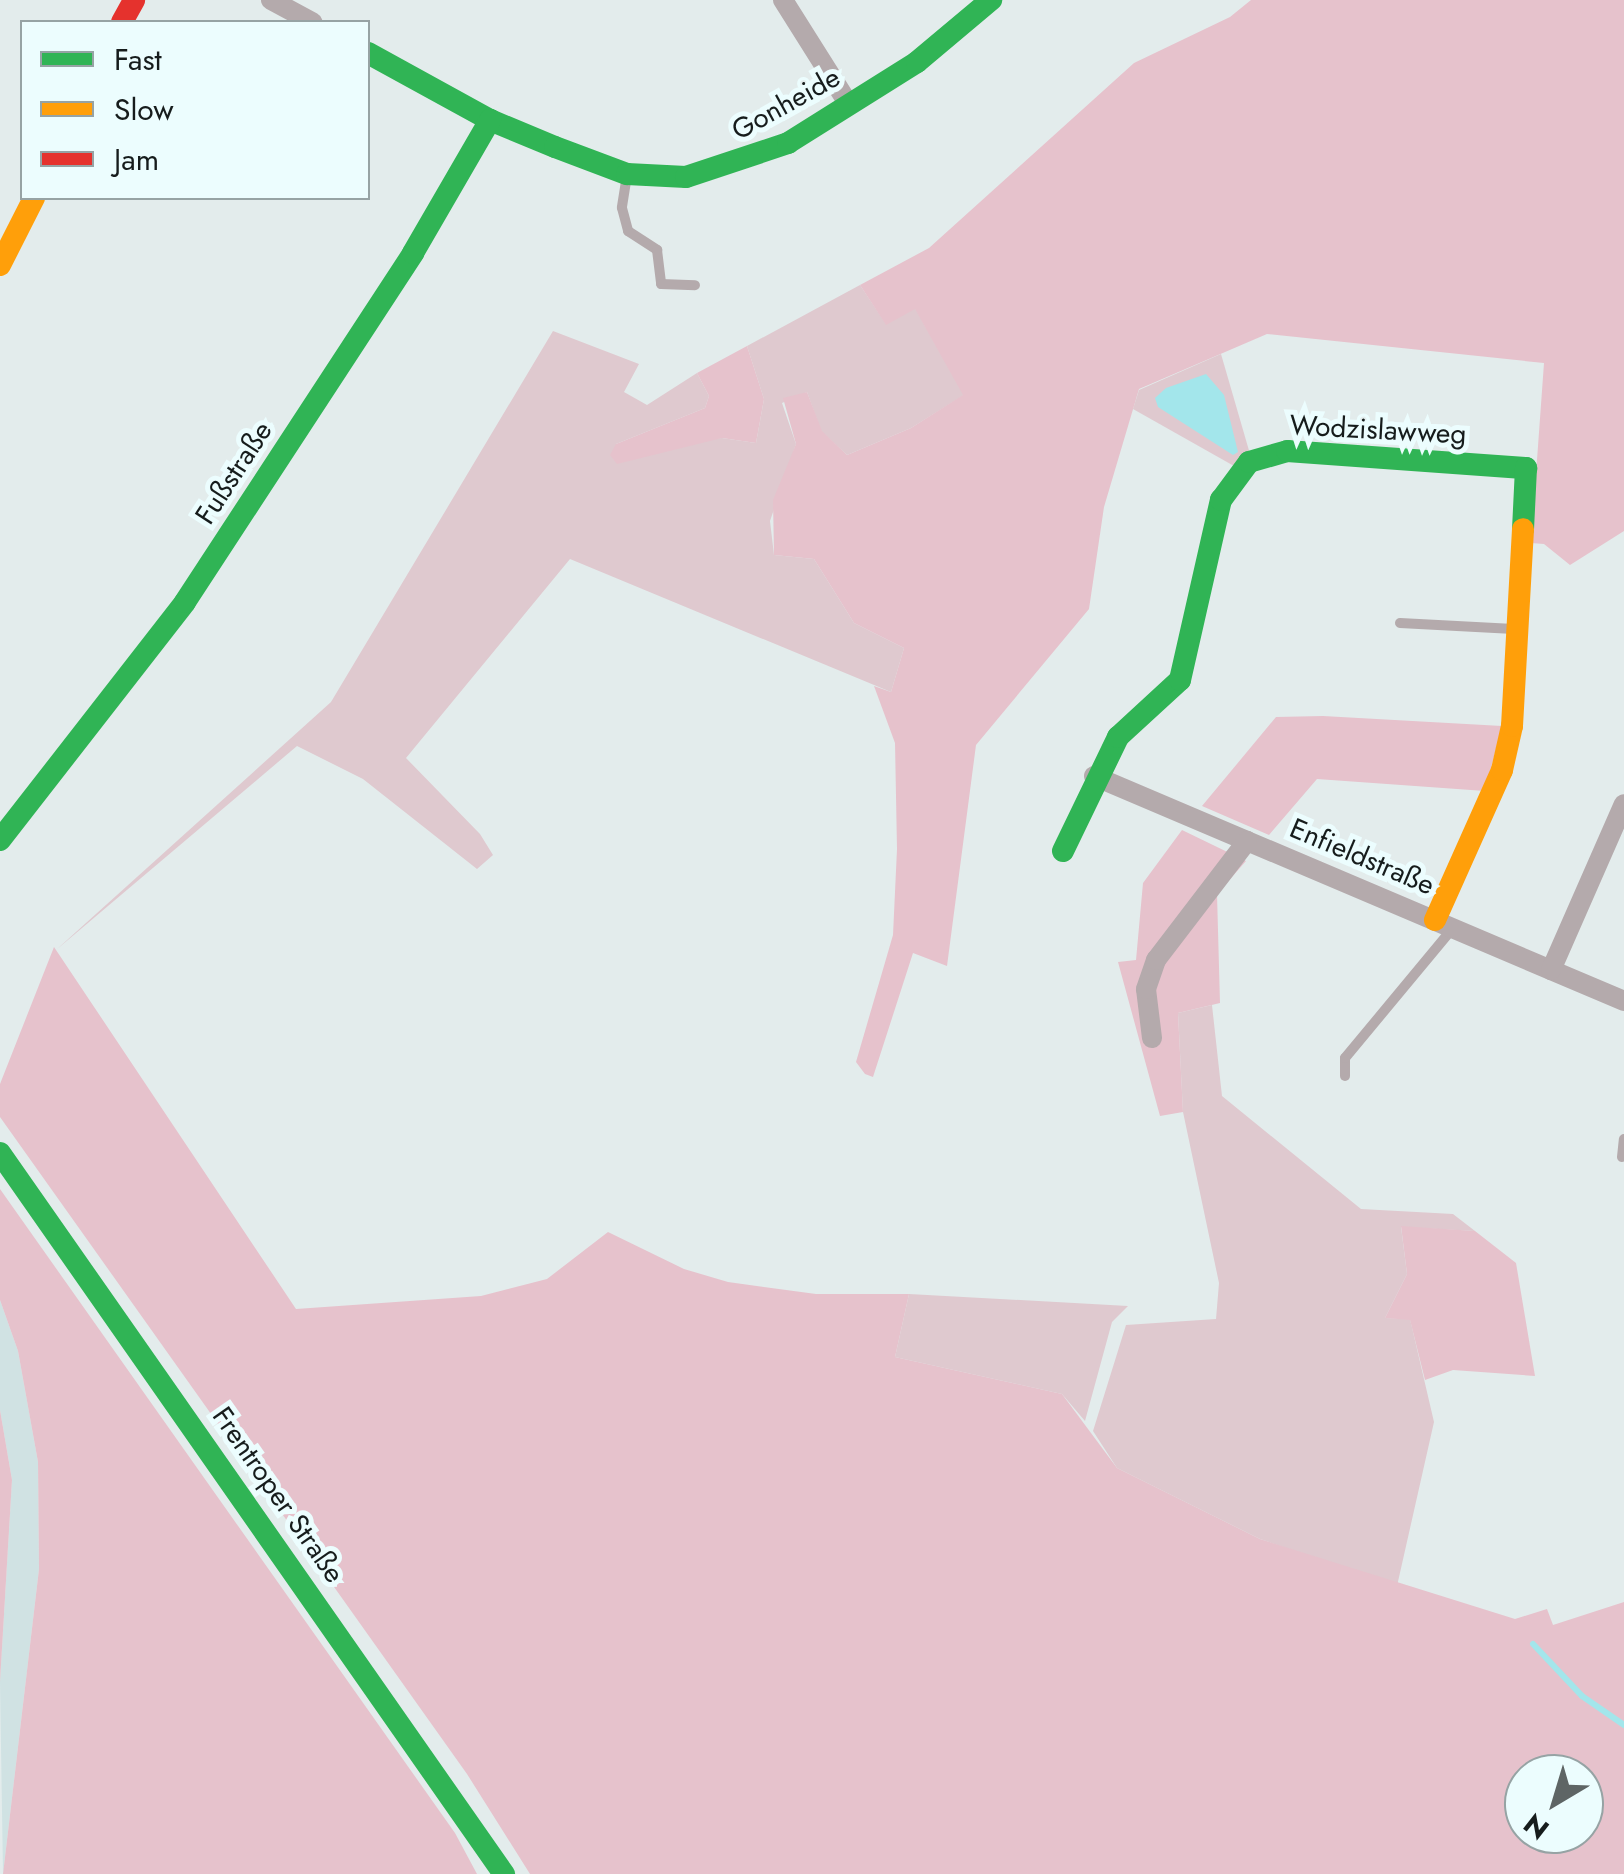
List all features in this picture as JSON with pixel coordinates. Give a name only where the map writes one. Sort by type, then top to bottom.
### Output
[{"type":"street","points":[[271,0],[308,20]]},
{"type":"street","points":[[783,0],[843,109]]},
{"type":"street","name":"Gonheide","points":[[370,54],[490,120],[627,174],[686,177],[743,163],[843,109],[917,62],[990,0]]},
{"type":"street","name":"Fußstraße","points":[[0,840],[185,602],[413,253],[490,120]]},
{"type":"street","points":[[0,265],[33,200]]},
{"type":"street","name":"Wodzislawweg","points":[[1094,776],[1118,737],[1180,680],[1221,500],[1250,462],[1286,451],[1526,468],[1522,629],[1502,770],[1444,924]]},
{"type":"street","points":[[1064,851],[1094,776]]},
{"type":"street","name":"Enfieldstraße","points":[[1094,776],[1624,1001]]},
{"type":"street","points":[[1551,970],[1624,804]]},
{"type":"street","name":"Enfieldstraße","points":[[1152,1038],[1146,989],[1156,960],[1247,841]]},
{"type":"street","name":"Frentroper Straße","points":[[0,1153],[504,1874]]},
{"type":"lane","points":[[627,174],[622,208],[628,231],[656,250],[661,284],[694,285]]},
{"type":"lane","points":[[1400,622],[1522,629]]},
{"type":"lane","name":"Enfieldstraße","points":[[1345,1076],[1345,1058],[1444,924]]},
{"type":"lane","points":[[1622,1157],[1624,1140]]},
{"type":"shaded area","points":[[1251,0],[1624,0],[1624,531],[1570,565],[1544,544],[1531,543],[1544,363],[1267,334],[1139,389],[1104,507],[1089,609],[976,745],[947,966],[913,953],[873,1077],[865,1074],[856,1062],[893,935],[897,849],[895,743],[874,686],[891,692],[904,648],[854,623],[814,559],[774,555],[773,500],[796,444],[783,398],[807,392],[822,431],[847,455],[911,428],[963,395],[915,309],[886,325],[860,285],[929,248],[1134,63],[1230,17]]},
{"type":"shaded area","points":[[860,285],[886,324],[915,308],[964,395],[911,428],[847,455],[821,431],[807,392],[782,403],[796,444],[770,521],[774,555],[814,559],[854,623],[904,648],[891,692],[570,559],[406,758],[480,834],[493,855],[477,869],[363,779],[297,746],[56,950],[331,702],[553,331],[639,364],[624,392],[647,405],[697,373],[709,396],[705,408],[616,444],[722,438],[756,443],[764,399],[747,346]]},
{"type":"shaded area","points":[[747,346],[764,399],[756,443],[722,438],[617,464],[610,455],[616,444],[705,408],[709,396],[697,373]]},
{"type":"shaded area","points":[[1221,354],[1250,454],[1234,466],[1133,409],[1139,390]]},
{"type":"shaded area","points":[[1276,717],[1502,726],[1485,791],[1317,779],[1269,835],[1202,806]]},
{"type":"shaded area","points":[[1182,830],[1246,861],[1217,894],[1220,1003],[1178,1013],[1183,1112],[1160,1116],[1118,962],[1136,960],[1143,883]]},
{"type":"shaded area","points":[[54,947],[296,1309],[481,1296],[547,1279],[608,1232],[684,1269],[728,1282],[816,1294],[909,1294],[895,1357],[1062,1394],[1117,1468],[1260,1539],[1515,1619],[1547,1609],[1553,1625],[1624,1602],[1624,1874],[530,1874],[467,1774],[0,1117],[0,1084]]},
{"type":"shaded area","points":[[1212,1005],[1222,1096],[1361,1209],[1453,1214],[1475,1231],[1401,1227],[1407,1274],[1385,1318],[1410,1319],[1434,1422],[1397,1586],[1260,1539],[1117,1468],[1093,1431],[1126,1325],[1216,1319],[1219,1283],[1183,1112],[1178,1013]]},
{"type":"shaded area","points":[[0,1189],[455,1833],[477,1874],[3,1874],[39,1569],[38,1462],[18,1351],[0,1300]]},
{"type":"shaded area","points":[[1401,1226],[1475,1231],[1516,1263],[1535,1376],[1453,1370],[1425,1380],[1410,1320],[1385,1318],[1407,1274]]},
{"type":"shaded area","points":[[909,1294],[1128,1306],[1112,1322],[1085,1421],[1062,1394],[895,1357]]},
{"type":"shaded area","points":[[0,1300],[18,1351],[38,1462],[39,1569],[3,1874],[0,1682],[12,1480],[0,1410]]},
{"type":"shaded area","points":[[0,1410],[12,1480],[0,1682]]},
{"type":"water","points":[[1206,374],[1224,395],[1238,452],[1233,455],[1158,407],[1155,398],[1166,388]]},
{"type":"waterway","points":[[1533,1644],[1582,1696],[1624,1725]]},
{"type":"traffic: fast","points":[[370,54],[490,120],[555,147],[627,174],[686,177],[788,143],[917,62],[991,0]]},
{"type":"traffic: fast","points":[[0,840],[185,602],[413,253],[490,120]]},
{"type":"traffic: fast","points":[[1063,851],[1118,737],[1180,680],[1221,500],[1249,462],[1287,451],[1526,468],[1523,529]]},
{"type":"traffic: fast","points":[[0,1153],[504,1874]]},
{"type":"traffic: slow","points":[[0,265],[33,200]]},
{"type":"traffic: slow","points":[[1435,920],[1502,770],[1512,726],[1523,529]]},
{"type":"traffic: jam","points":[[123,20],[134,0]]}]
